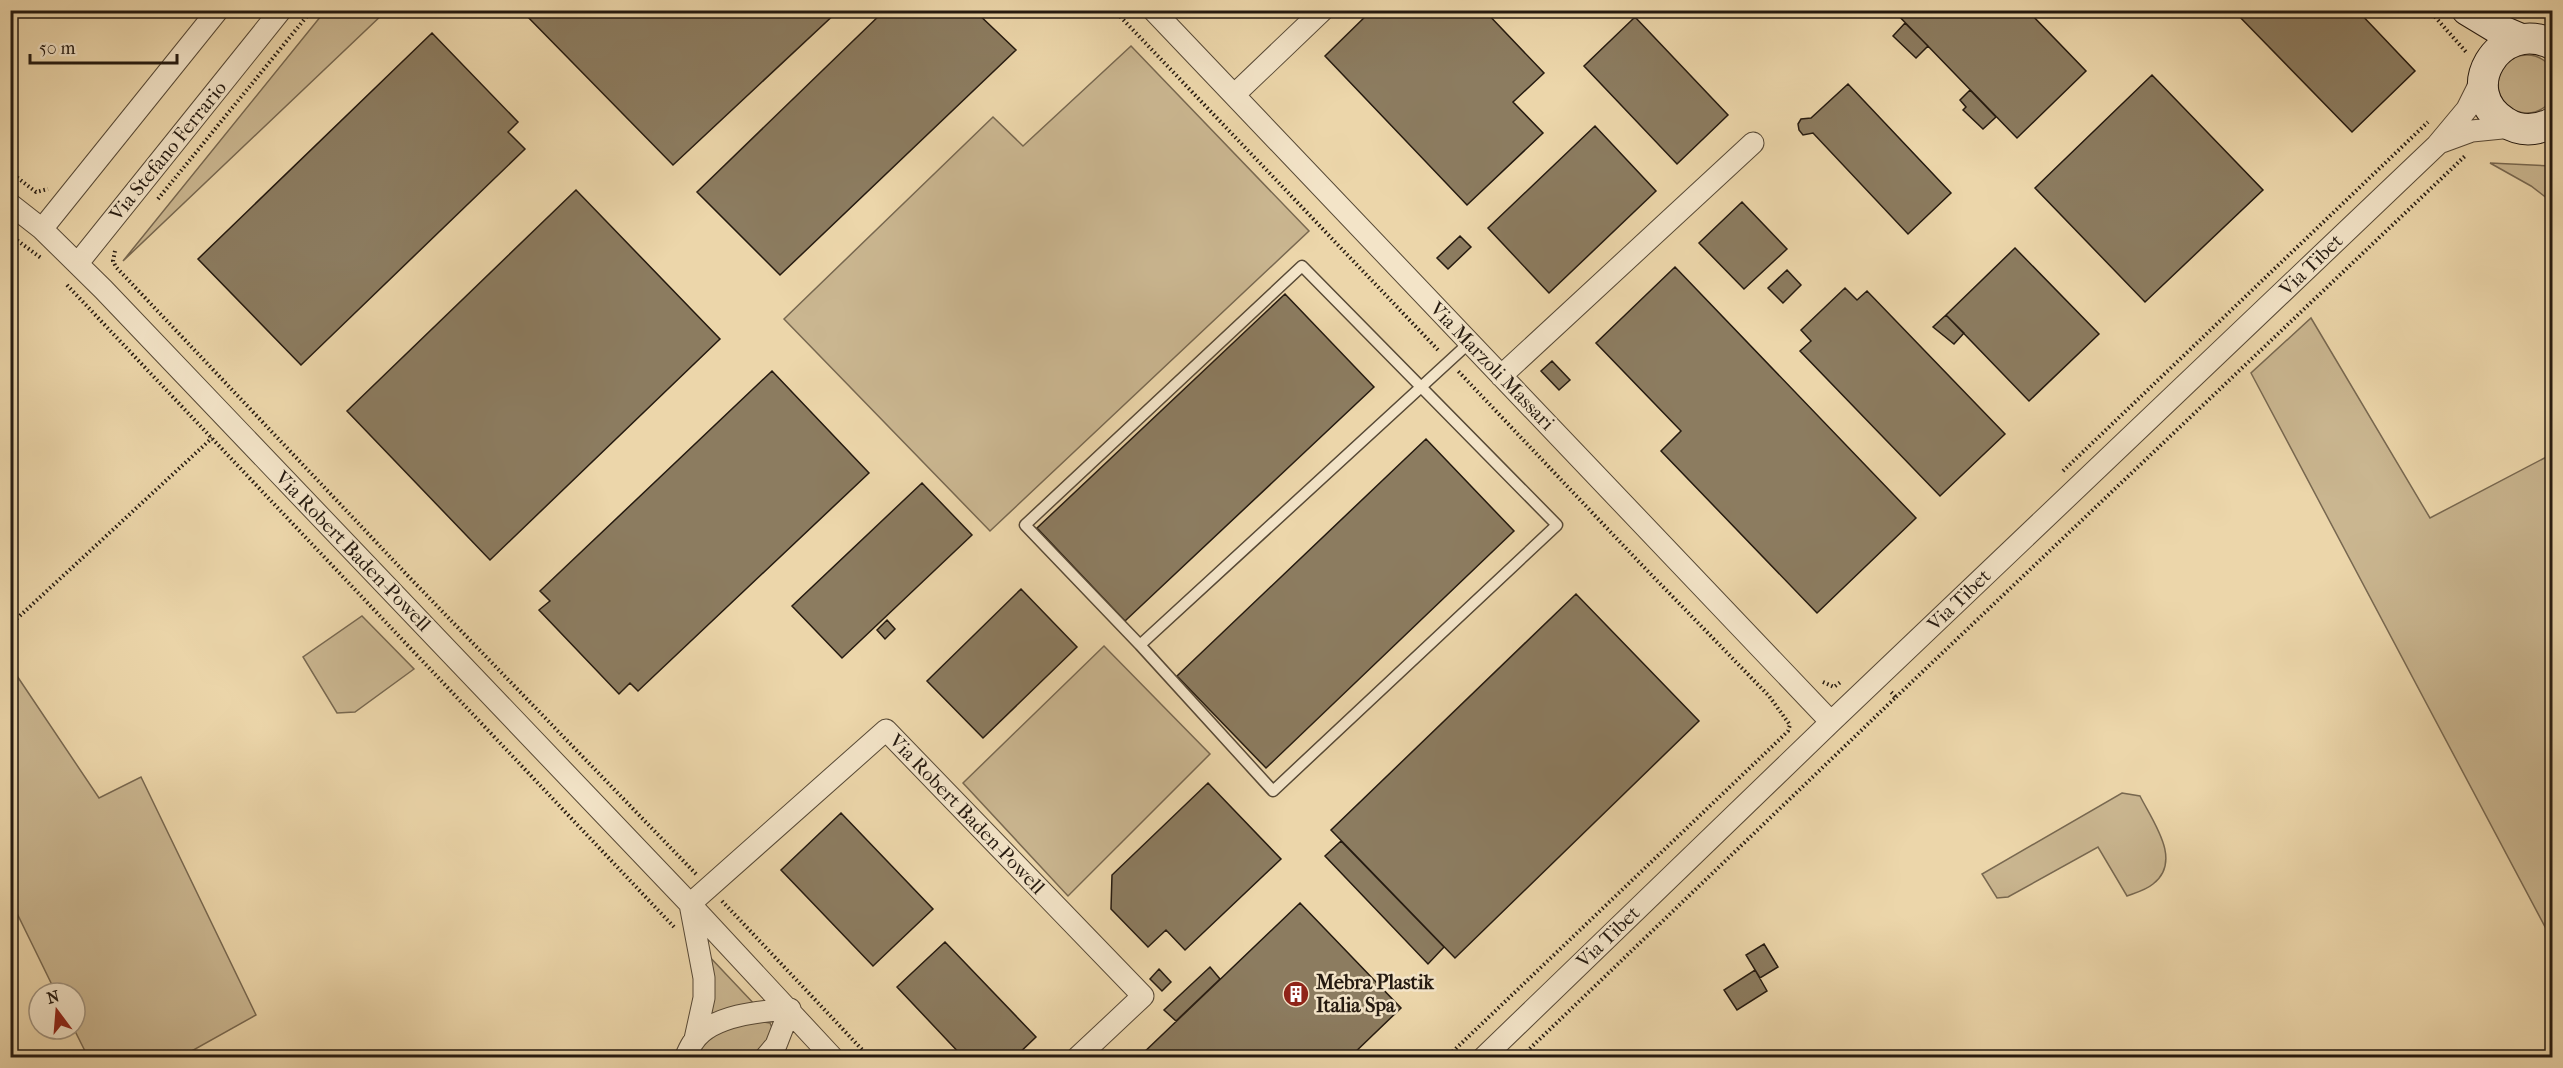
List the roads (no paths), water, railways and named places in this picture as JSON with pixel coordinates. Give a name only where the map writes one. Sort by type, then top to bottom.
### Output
[{"type":"street","points":[[42,229],[218,10]]},
{"type":"street","name":"Via Stefano Ferrario","points":[[78,263],[281,10]]},
{"type":"street","name":"Via Marzoli Massari","points":[[1153,10],[1831,722]]},
{"type":"street","points":[[1234,96],[1323,10]]},
{"type":"street","points":[[2468,12],[2539,37]]},
{"type":"street","points":[[2468,12],[2489,108],[2499,119],[2512,127],[2526,130],[2549,127]]},
{"type":"street","points":[[2480,68],[2511,41],[2539,37]]},
{"type":"street","name":"Via Tibet","points":[[1483,1058],[1831,722],[2436,145],[2468,109],[2480,68]]},
{"type":"street","name":"Via Tibet","points":[[2436,145],[2472,131],[2512,127]]},
{"type":"street","points":[[1501,376],[1753,143]]},
{"type":"street","name":"Via Robert Baden-Powell","points":[[10,204],[42,229],[78,263],[790,1009],[833,1058]]},
{"type":"street","name":"Via Robert Baden-Powell","points":[[690,904],[886,730],[1143,996],[1077,1058]]},
{"type":"street","points":[[690,904],[699,946],[704,998],[690,1048]]},
{"type":"street","points":[[690,1048],[711,1027],[742,1014],[790,1009],[776,1045],[765,1058]]},
{"type":"lane","points":[[1302,267],[1557,525],[1273,791],[1140,645],[1025,525],[1302,267]]},
{"type":"lane","points":[[1140,645],[1469,343]]},
{"type":"place","name":"Mebra Plastik Italia Spa","points":[[1296,994]]}]
